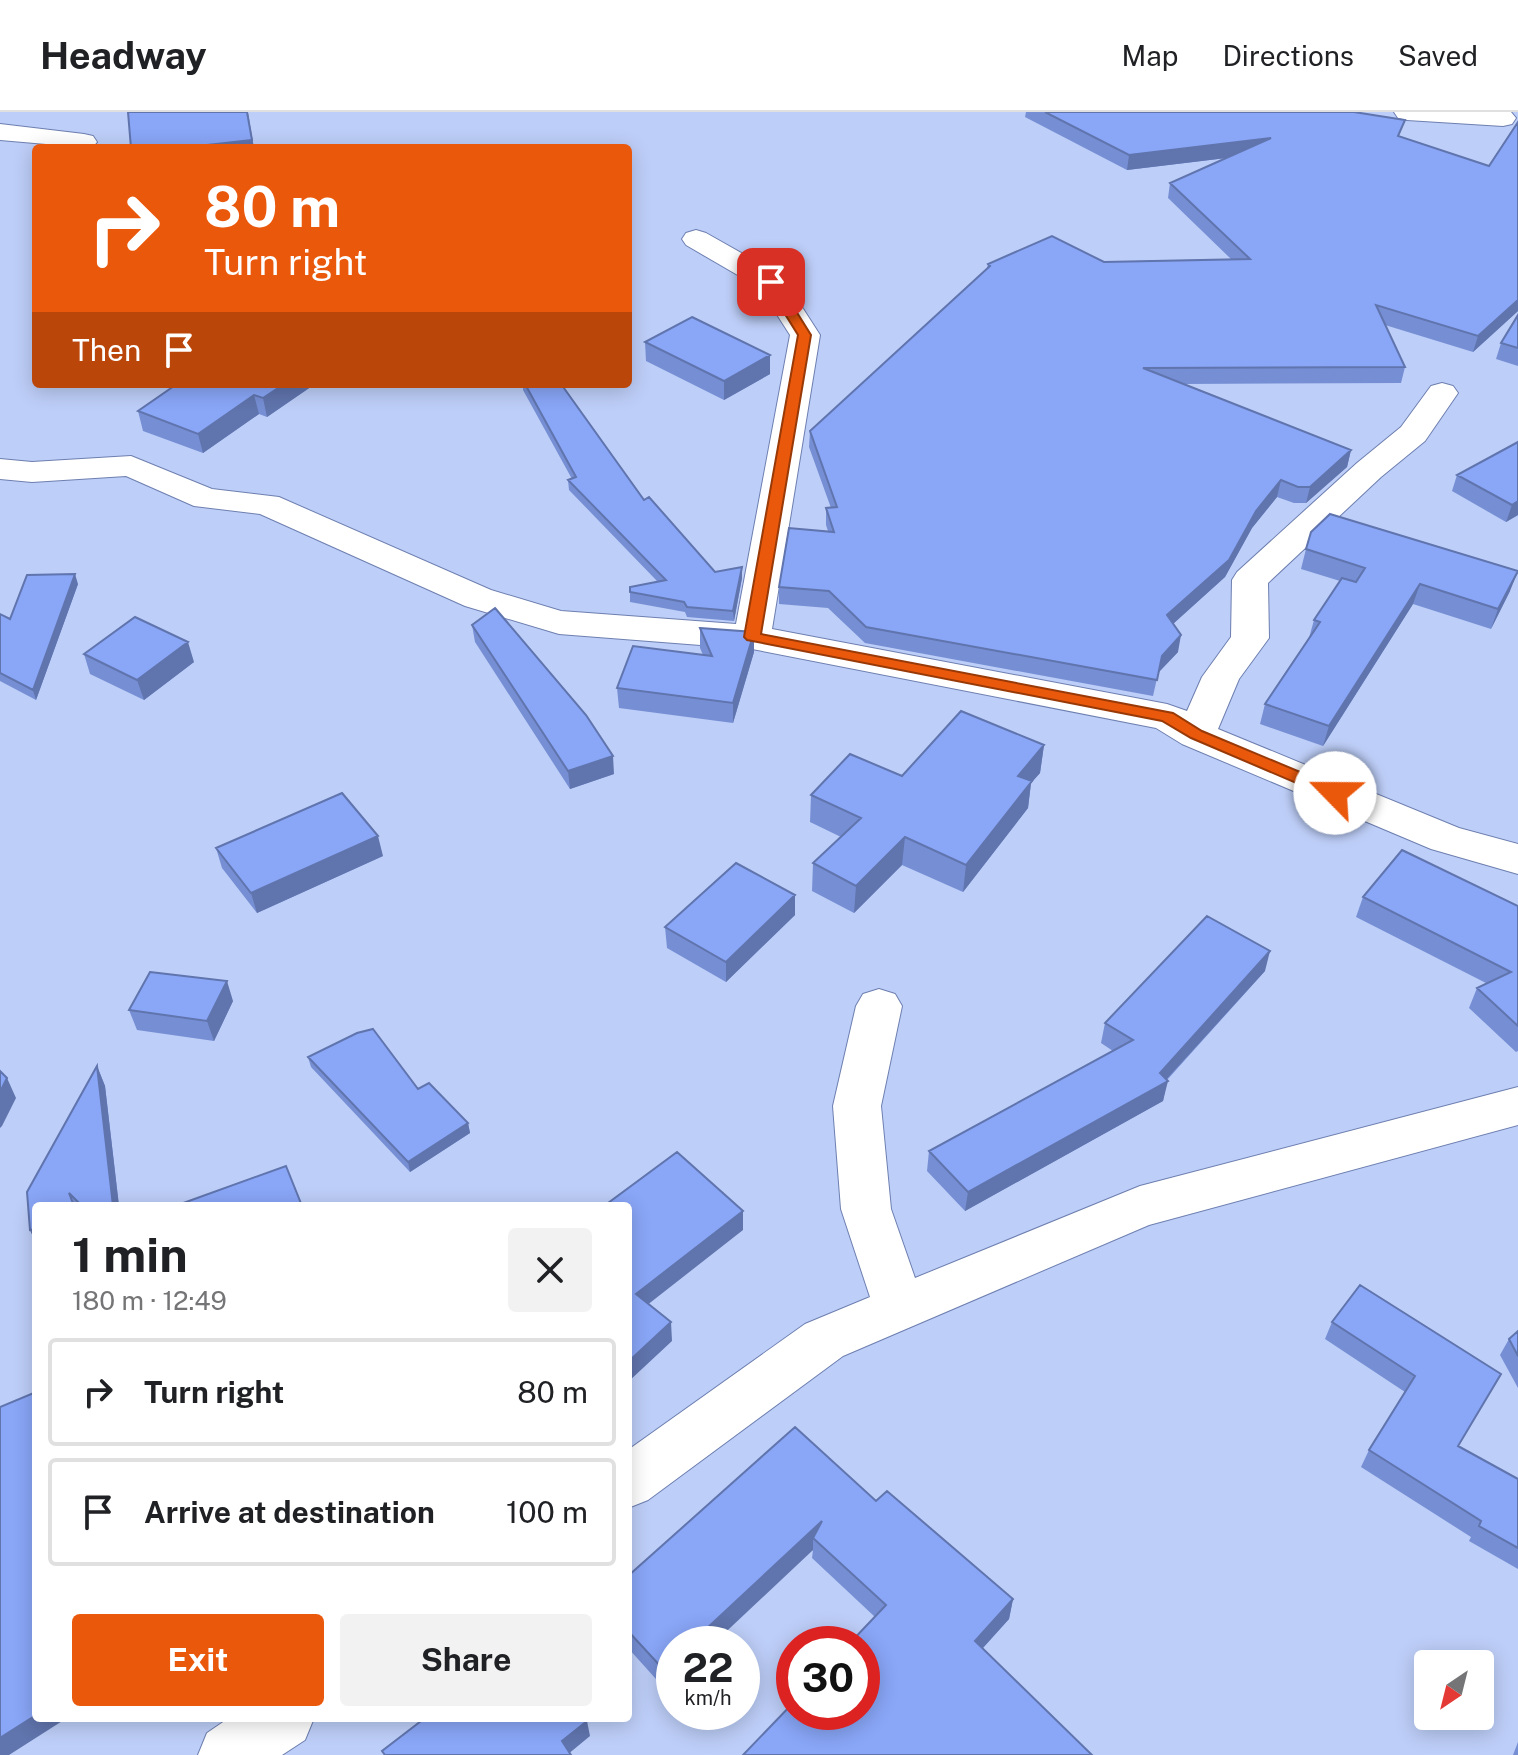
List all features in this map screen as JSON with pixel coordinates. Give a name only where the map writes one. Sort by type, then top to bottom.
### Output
[{"type":"street","points":[[1407,112],[1507,117]]},
{"type":"street","points":[[0,132],[84,142]]},
{"type":"street","points":[[696,239],[771,282],[805,335],[752,637]]},
{"type":"street","points":[[1196,735],[1221,677],[1250,638],[1250,580],[1413,434],[1442,393]]},
{"type":"street","points":[[0,502],[16,470],[131,466],[206,499],[267,504],[478,598],[559,622],[752,637],[1167,717],[1196,735],[1446,839],[1518,859]]},
{"type":"street","points":[[879,1006],[857,1106],[866,1209],[900,1309]]},
{"type":"street","points":[[632,1479],[824,1340],[1140,1207],[1518,1106]]},
{"type":"street","points":[[229,1755],[277,1722]]},
{"type":"building","points":[[128,112],[247,112],[252,140],[216,144],[131,144]]},
{"type":"building","points":[[1045,112],[1354,112],[1405,120],[1398,136],[1489,166],[1518,122],[1518,300],[1478,336],[1376,305],[1405,367],[1143,368],[1351,450],[1310,487],[1298,487],[1281,480],[1256,511],[1229,560],[1167,615],[1181,635],[1162,656],[1157,680],[866,627],[829,591],[779,587],[789,528],[834,532],[826,508],[837,507],[810,431],[990,266],[988,264],[1052,236],[1104,262],[1250,259],[1170,183],[1271,138],[1129,155]]},
{"type":"building","points":[[1518,315],[1518,348],[1501,343]]},
{"type":"building","points":[[692,317],[770,355],[724,381],[645,342]]},
{"type":"building","points":[[171,388],[278,388],[263,398],[254,395],[198,434],[138,411]]},
{"type":"building","points":[[527,388],[564,388],[644,500],[649,497],[715,572],[742,567],[733,611],[687,607],[684,602],[630,592],[630,587],[666,580],[568,480],[576,477]]},
{"type":"building","points":[[1518,442],[1518,501],[1512,505],[1457,475]]},
{"type":"building","points":[[1330,514],[1518,571],[1498,609],[1420,584],[1329,726],[1265,704],[1320,622],[1314,620],[1342,578],[1356,582],[1365,568],[1306,549],[1311,532]]},
{"type":"building","points":[[75,574],[33,690],[0,673],[0,614],[10,619],[27,575]]},
{"type":"building","points":[[495,608],[586,715],[613,756],[568,771],[472,625]]},
{"type":"building","points":[[135,617],[188,642],[137,680],[84,654]]},
{"type":"building","points":[[700,628],[754,632],[733,703],[617,688],[633,646],[712,656]]},
{"type":"building","points":[[961,711],[1044,745],[1018,776],[1032,781],[966,865],[905,837],[856,886],[813,863],[861,818],[811,795],[850,754],[902,776]]},
{"type":"building","points":[[342,793],[378,836],[251,893],[216,848]]},
{"type":"building","points":[[1402,850],[1518,906],[1518,1026],[1477,988],[1511,972],[1363,897]]},
{"type":"building","points":[[736,863],[795,895],[726,962],[665,927]]},
{"type":"building","points":[[1207,916],[1270,951],[1160,1073],[1168,1081],[968,1192],[929,1151],[1133,1040],[1105,1023]]},
{"type":"building","points":[[150,972],[227,981],[207,1021],[129,1010]]},
{"type":"building","points":[[373,1029],[418,1089],[429,1083],[468,1123],[408,1162],[308,1057],[357,1033]]},
{"type":"building","points":[[97,1066],[113,1202],[78,1202],[69,1193],[72,1202],[32,1202],[30,1230],[27,1192]]},
{"type":"building","points":[[0,1071],[7,1078],[0,1092]]},
{"type":"building","points":[[677,1152],[743,1211],[636,1294],[671,1322],[632,1358],[632,1202],[609,1202]]},
{"type":"building","points":[[286,1166],[300,1202],[186,1202]]},
{"type":"building","points":[[1360,1285],[1501,1374],[1458,1446],[1518,1479],[1518,1548],[1479,1526],[1481,1521],[1369,1450],[1415,1376],[1332,1322]]},
{"type":"building","points":[[1518,1331],[1518,1356],[1509,1339]]},
{"type":"building","points":[[32,1394],[32,1718],[0,1738],[0,1407]]},
{"type":"building","points":[[795,1427],[876,1501],[887,1491],[1013,1599],[975,1641],[1092,1755],[743,1755],[776,1721],[776,1730],[880,1730],[880,1626],[866,1626],[886,1605],[813,1538],[822,1521],[709,1626],[656,1626],[656,1661],[632,1635],[632,1572]]},
{"type":"building","points":[[420,1722],[586,1722],[562,1741],[571,1755],[385,1755],[382,1751]]},
{"type":"route","points":[[771,282],[805,335],[752,637],[1167,717],[1196,735],[1335,793]]}]
